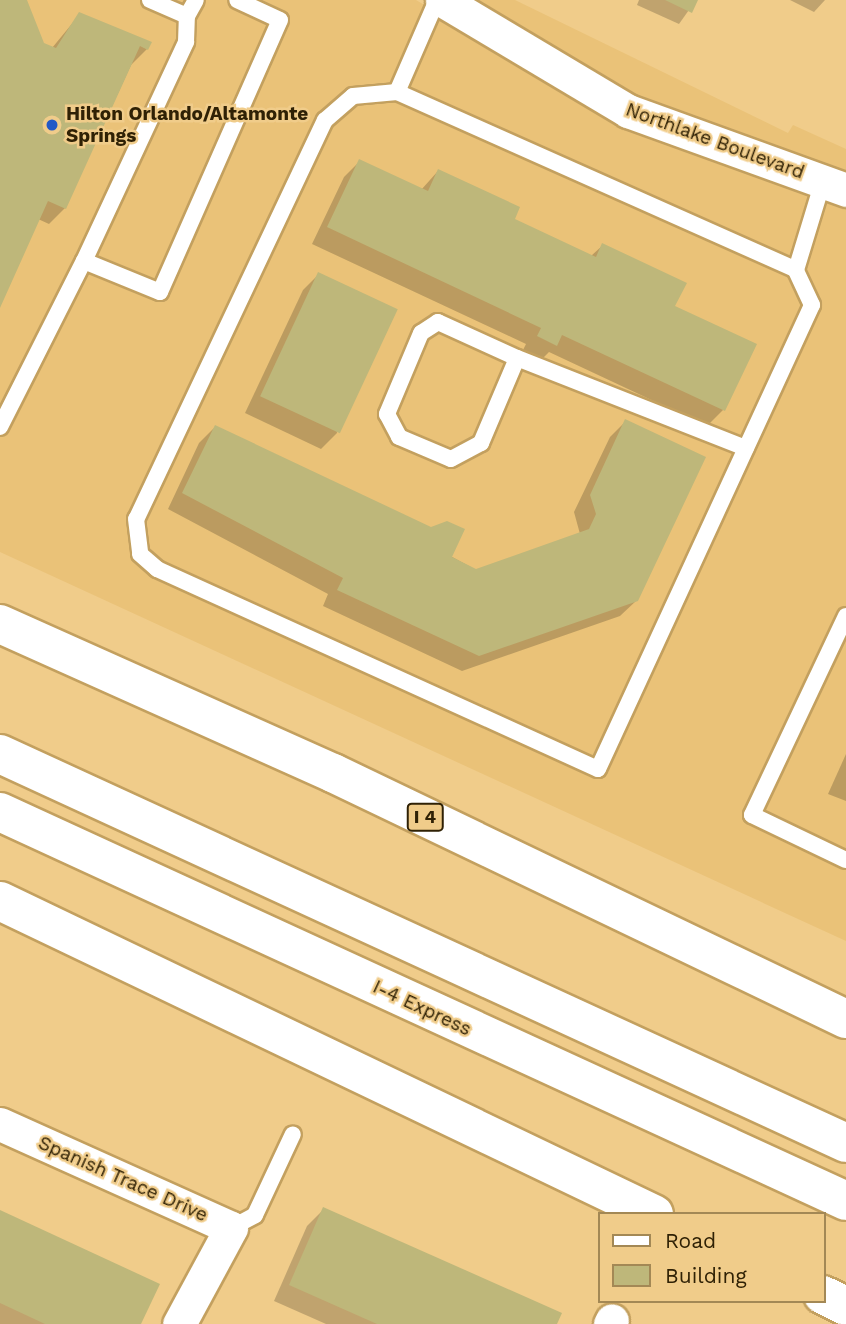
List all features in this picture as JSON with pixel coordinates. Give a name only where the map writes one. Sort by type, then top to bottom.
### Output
[{"type":"highway","name":"I 4","points":[[0,624],[333,773],[846,1019]]},
{"type":"highway","points":[[0,754],[846,1143]]},
{"type":"highway","name":"I-4 Express","points":[[0,812],[846,1201]]},
{"type":"highway","points":[[0,901],[650,1212]]},
{"type":"highway","points":[[825,1296],[846,1306]]},
{"type":"street","name":"Northlake Boulevard","points":[[440,0],[628,111],[835,186]]},
{"type":"street","name":"Spanish Trace Drive","points":[[0,1124],[231,1228],[187,1322]]},
{"type":"lane","points":[[150,0],[187,16]]},
{"type":"lane","points":[[0,427],[84,261],[186,42],[187,16],[196,0]]},
{"type":"lane","points":[[84,261],[160,292],[280,20],[237,0]]},
{"type":"lane","points":[[397,92],[440,0]]},
{"type":"lane","points":[[397,92],[796,270],[813,305],[598,769],[157,569],[140,554],[136,519],[325,120],[353,96],[397,92]]},
{"type":"lane","points":[[796,270],[835,186]]},
{"type":"lane","points":[[517,358],[481,443],[451,458],[399,438],[387,414],[421,333],[438,322],[517,358],[746,448]]},
{"type":"lane","points":[[846,616],[752,814],[846,860]]},
{"type":"lane","points":[[231,1228],[249,1224],[255,1215],[293,1134]]},
{"type":"shaded area","points":[[0,0],[416,0],[624,125],[846,205],[846,941],[0,552]]},
{"type":"shaded area","points":[[470,0],[515,0],[788,133],[793,125],[846,149],[846,175],[634,98]]},
{"type":"building","name":"Hilton Orlando/Altamonte Springs","points":[[0,0],[27,0],[44,43],[56,48],[79,12],[152,42],[148,50],[140,46],[66,209],[48,201],[0,308]]},
{"type":"building","points":[[665,0],[698,0],[692,13]]},
{"type":"building","points":[[359,159],[428,191],[438,169],[520,207],[515,219],[596,257],[602,243],[687,283],[675,306],[757,344],[725,411],[562,335],[557,346],[537,336],[541,328],[327,227]]},
{"type":"building","points":[[318,272],[398,309],[340,433],[260,396]]},
{"type":"building","points":[[625,419],[706,457],[638,601],[479,656],[337,590],[343,578],[182,493],[215,425],[431,527],[447,521],[465,529],[452,557],[476,569],[589,529],[596,514],[590,495]]},
{"type":"building","points":[[323,1207],[562,1313],[557,1324],[377,1324],[289,1285]]},
{"type":"building","points":[[0,1210],[160,1284],[141,1324],[45,1324],[0,1303]]},
{"type":"place","name":"Hilton Orlando/Altamonte Springs","points":[[52,125]]}]
